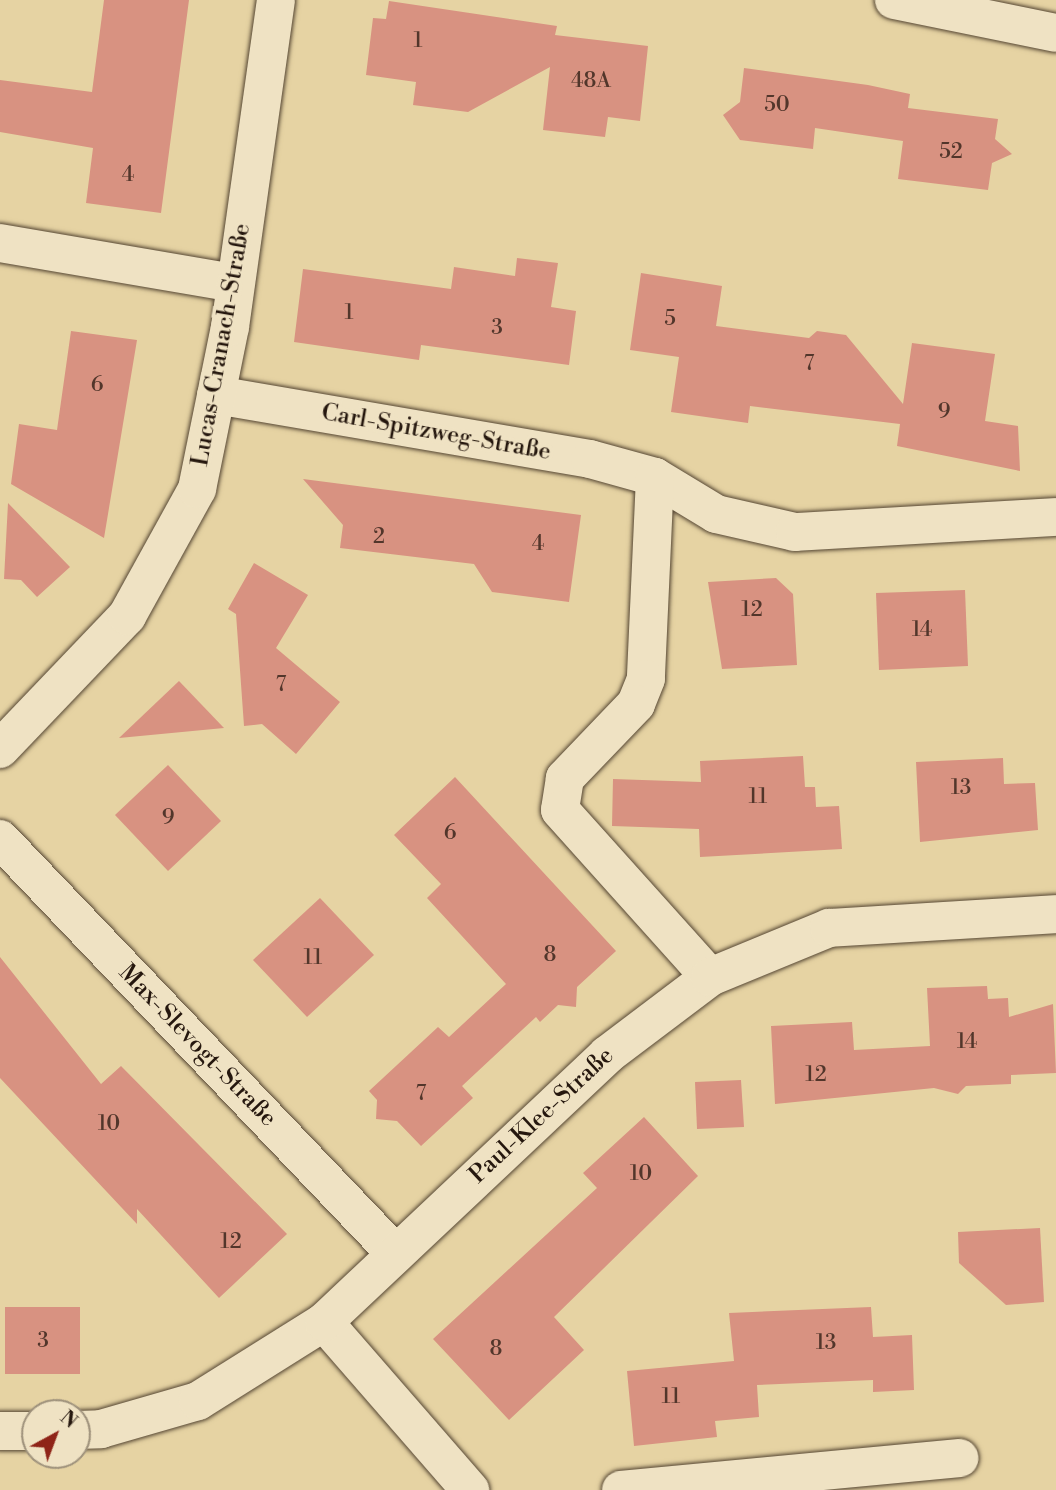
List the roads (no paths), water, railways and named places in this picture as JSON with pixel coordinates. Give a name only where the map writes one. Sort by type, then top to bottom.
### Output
[{"type":"street","name":"Lucas-Cranach-Straße","points":[[0,749],[127,616],[163,560],[197,489],[216,395],[276,0]]},
{"type":"street","points":[[894,0],[1056,33]]},
{"type":"street","points":[[0,243],[234,283]]},
{"type":"street","name":"Carl-Spitzweg-Straße","points":[[216,395],[590,459],[655,477],[716,514],[795,532],[1056,517]]},
{"type":"street","points":[[655,477],[646,679],[636,704],[565,778],[560,810],[710,977]]},
{"type":"street","name":"Max-Slevogt-Straße","points":[[0,839],[395,1253]]},
{"type":"street","name":"Paul-Klee-Straße","points":[[91,1429],[101,1429],[198,1401],[324,1322],[607,1055],[710,977],[767,948],[829,928],[1056,914]]},
{"type":"street","points":[[324,1322],[470,1490]]},
{"type":"street","points":[[0,1431],[21,1430]]},
{"type":"street","points":[[621,1490],[960,1458]]}]
